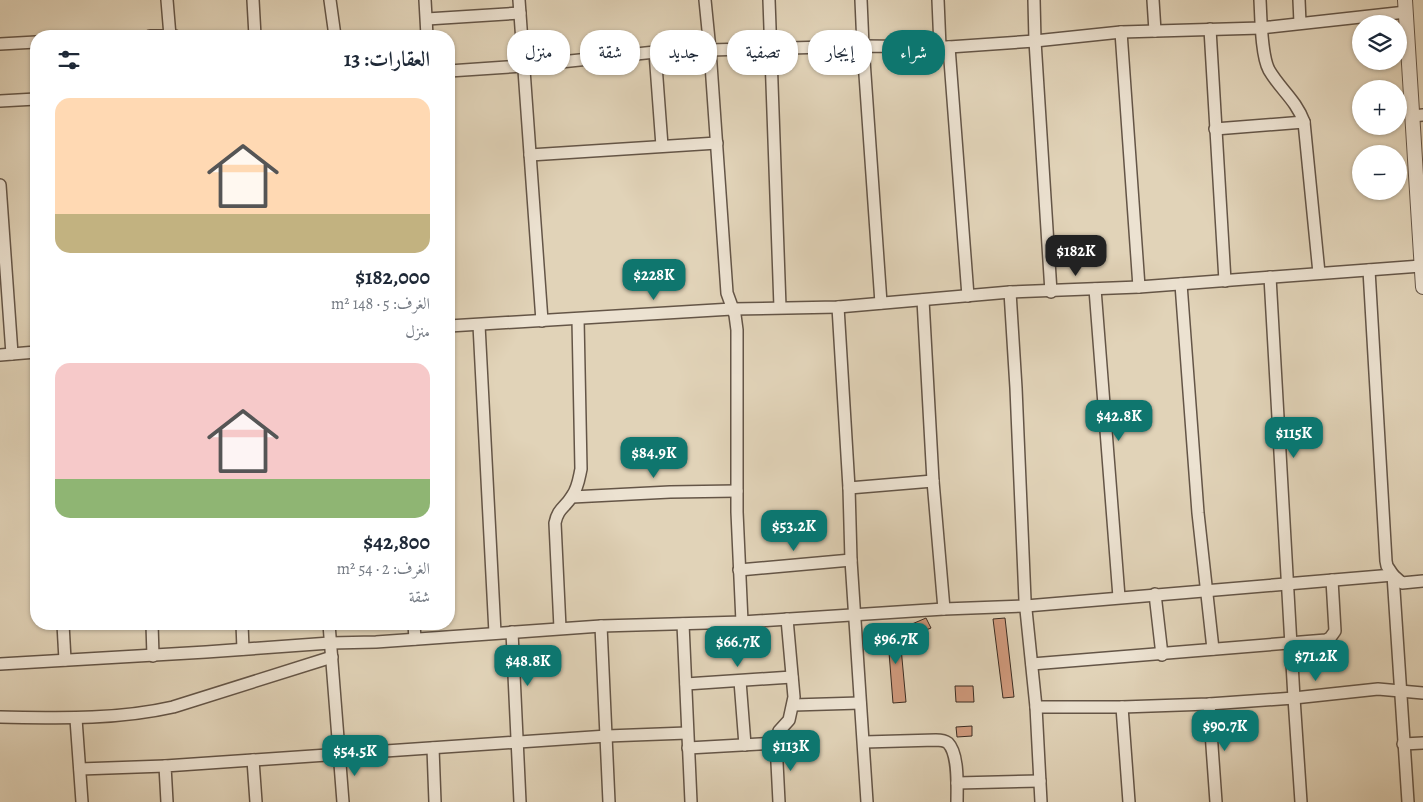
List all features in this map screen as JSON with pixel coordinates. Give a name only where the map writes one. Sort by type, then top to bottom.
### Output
[{"type":"street","points":[[167,0],[171,30]]},
{"type":"street","points":[[253,0],[255,30]]},
{"type":"street","points":[[330,0],[334,30]]},
{"type":"street","points":[[425,0],[427,30]]},
{"type":"street","points":[[519,0],[521,30]]},
{"type":"street","points":[[705,0],[708,30]]},
{"type":"street","points":[[770,0],[771,30]]},
{"type":"street","points":[[861,0],[862,30]]},
{"type":"street","points":[[938,0],[942,30]]},
{"type":"street","points":[[1034,0],[1051,292]]},
{"type":"street","points":[[1153,0],[1155,31]]},
{"type":"street","points":[[1260,0],[1261,28],[1266,62],[1269,70],[1294,101],[1304,122],[1319,273]]},
{"type":"street","points":[[1299,0],[1300,24]]},
{"type":"street","points":[[945,47],[1035,41],[1121,32],[1261,28],[1300,24],[1406,6],[1417,116],[1423,287]]},
{"type":"street","points":[[427,19],[520,13]]},
{"type":"street","points":[[1210,29],[1225,281]]},
{"type":"street","points":[[1121,32],[1138,287]]},
{"type":"street","points":[[0,44],[30,42]]},
{"type":"street","points":[[570,61],[650,53]]},
{"type":"street","points":[[945,57],[968,296]]},
{"type":"street","points":[[455,71],[507,67]]},
{"type":"street","points":[[524,75],[542,321]]},
{"type":"street","points":[[657,75],[662,146]]},
{"type":"street","points":[[712,75],[727,293],[736,322],[738,356],[737,491],[742,622]]},
{"type":"street","points":[[772,75],[780,307]]},
{"type":"street","points":[[865,75],[881,304]]},
{"type":"street","points":[[0,101],[30,99]]},
{"type":"street","points":[[1215,129],[1304,122]]},
{"type":"street","points":[[530,155],[717,144]]},
{"type":"street","points":[[0,186],[12,354]]},
{"type":"street","points":[[455,326],[732,309],[881,304],[1010,292],[1051,292],[1138,287],[1421,266]]},
{"type":"street","points":[[1369,270],[1386,561],[1393,575],[1402,583],[1423,581]]},
{"type":"street","points":[[1270,277],[1301,802]]},
{"type":"street","points":[[1181,284],[1198,513],[1213,649]]},
{"type":"street","points":[[1094,289],[1119,597]]},
{"type":"street","points":[[1010,292],[1026,606],[1036,707],[1042,802]]},
{"type":"street","points":[[923,300],[933,481],[944,609]]},
{"type":"street","points":[[838,306],[849,488],[851,560],[867,802]]},
{"type":"street","points":[[560,628],[555,523],[557,513],[572,497],[581,468],[578,319]]},
{"type":"street","points":[[479,325],[496,633]]},
{"type":"street","points":[[0,355],[30,352]]},
{"type":"street","points":[[849,488],[933,481]]},
{"type":"street","points":[[572,497],[737,491]]},
{"type":"street","points":[[739,570],[851,560]]},
{"type":"street","points":[[0,664],[153,656],[560,628],[742,622],[855,614],[1026,606],[1393,575]]},
{"type":"street","points":[[1393,575],[1408,802]]},
{"type":"street","points":[[1032,664],[1326,640],[1333,634],[1335,628],[1332,580]]},
{"type":"street","points":[[1155,594],[1162,654]]},
{"type":"street","points":[[779,802],[776,743],[779,731],[789,720],[794,705],[787,619]]},
{"type":"street","points":[[683,624],[691,802]]},
{"type":"street","points":[[601,626],[609,802]]},
{"type":"street","points":[[63,630],[65,660]]},
{"type":"street","points":[[152,630],[153,656]]},
{"type":"street","points":[[242,630],[243,649]]},
{"type":"street","points":[[329,630],[343,802]]},
{"type":"street","points":[[415,630],[416,639]]},
{"type":"street","points":[[512,632],[520,802]]},
{"type":"street","points":[[0,717],[76,718],[129,715],[173,707],[332,656]]},
{"type":"street","points":[[686,684],[792,677]]},
{"type":"street","points":[[740,681],[745,745]]},
{"type":"street","points":[[1036,707],[1209,704],[1294,698],[1378,689],[1423,693]]},
{"type":"street","points":[[794,705],[860,703]]},
{"type":"street","points":[[1209,704],[1216,802]]},
{"type":"street","points":[[1122,707],[1129,802]]},
{"type":"street","points":[[76,718],[82,802]]},
{"type":"street","points":[[80,769],[165,766],[607,736],[687,733]]},
{"type":"street","points":[[864,742],[944,741],[953,751],[957,802]]},
{"type":"street","points":[[688,748],[776,743]]},
{"type":"street","points":[[1403,744],[1423,743]]},
{"type":"street","points":[[433,748],[435,802]]},
{"type":"street","points":[[253,760],[256,802]]},
{"type":"street","points":[[165,766],[168,802]]},
{"type":"street","points":[[956,783],[1040,781]]},
{"type":"building","points":[[926,618],[931,628],[916,634],[912,624]]},
{"type":"building","points":[[1005,618],[1014,697],[1003,698],[993,619]]},
{"type":"building","points":[[899,626],[906,702],[893,703],[887,627]]},
{"type":"building","points":[[955,686],[973,686],[974,702],[956,702]]},
{"type":"building","points":[[972,726],[972,736],[957,737],[956,727]]}]
